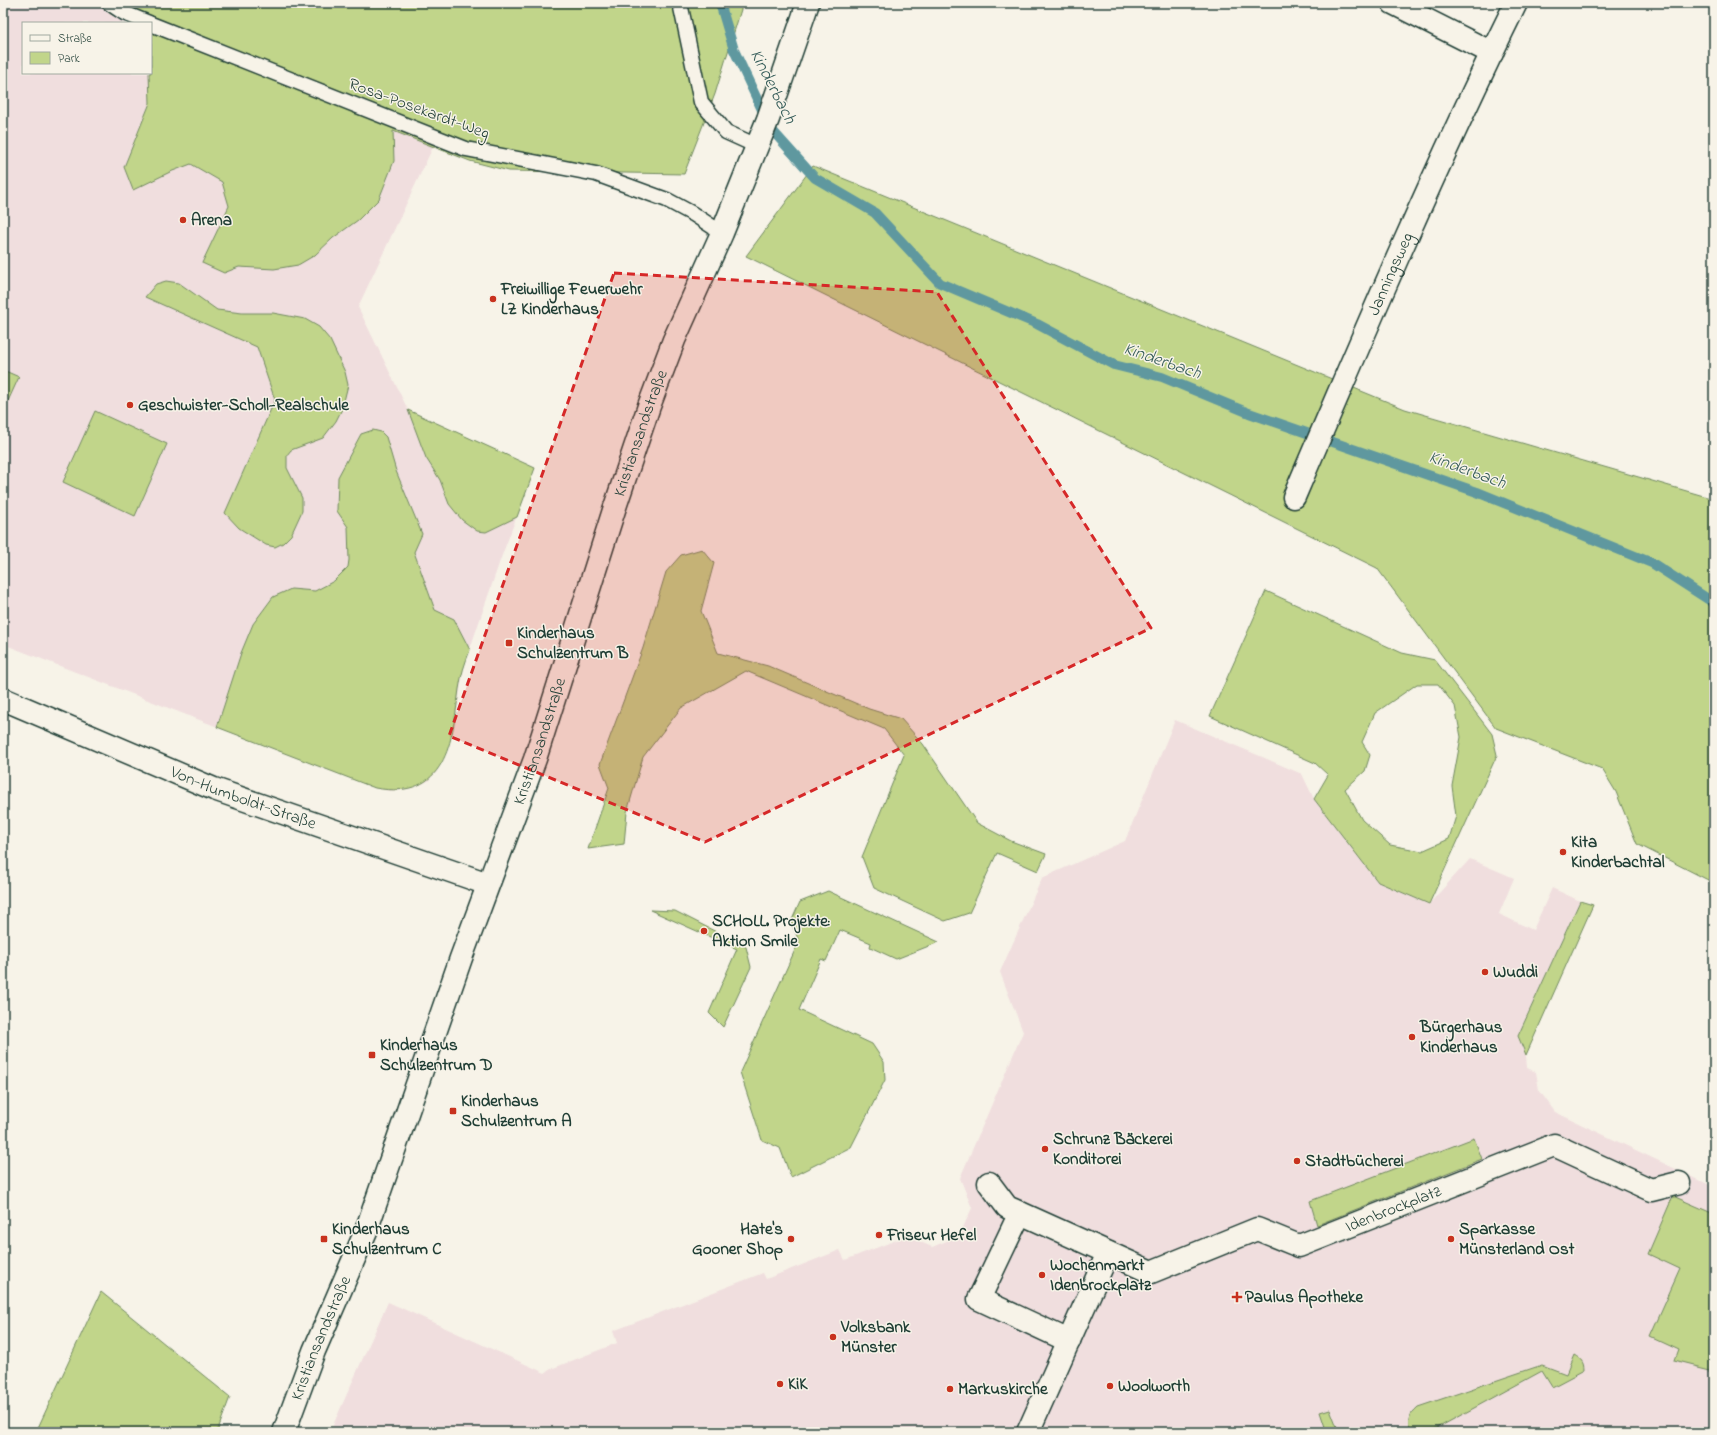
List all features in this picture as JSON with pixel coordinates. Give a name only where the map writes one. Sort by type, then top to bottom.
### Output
[{"type":"street","name":"Kristiansandstraße","points":[[284,1432],[314,1350],[366,1231],[488,884],[535,759],[614,510],[649,406],[687,308],[722,233],[752,146],[780,84],[808,3]]},
{"type":"street","points":[[1393,3],[1492,53]]},
{"type":"street","name":"Janningsweg","points":[[1294,497],[1335,398],[1411,227],[1516,3]]},
{"type":"street","name":"Von-Humboldt-Straße","points":[[3,699],[214,789],[488,884]]},
{"type":"street","name":"Idenbrockplatz","points":[[989,1183],[1007,1207],[1151,1272],[1257,1229],[1299,1246],[1554,1145],[1651,1190],[1678,1184]]},
{"type":"street","points":[[1020,1213],[979,1299],[1069,1341]]},
{"type":"street","points":[[1028,1432],[1108,1253]]},
{"type":"lane","name":"Rosa-Posekardt-Weg","points":[[109,3],[124,13],[147,22]]},
{"type":"lane","points":[[680,3],[701,102],[726,132],[752,146]]},
{"type":"lane","name":"Rosa-Posekardt-Weg","points":[[152,24],[466,149],[596,174],[667,200],[693,214],[722,233]]},
{"type":"highlighted area","points":[[614,273],[937,292],[1151,628],[705,842],[449,736]]},
{"type":"shaded area","points":[[3,3],[100,3],[105,11],[131,22],[22,22],[22,74],[152,74],[152,30],[433,147],[358,307],[408,410],[535,468],[501,558],[463,669],[455,724],[437,771],[428,781],[415,787],[389,791],[375,788],[3,644]]},
{"type":"shaded area","points":[[1175,720],[1302,774],[1314,799],[1378,882],[1429,904],[1470,859],[1514,878],[1499,914],[1533,930],[1552,888],[1580,901],[1518,1036],[1526,1055],[1527,1068],[1536,1072],[1539,1090],[1555,1112],[1714,1187],[1714,1432],[330,1432],[388,1302],[545,1373],[551,1369],[617,1343],[613,1331],[763,1273],[766,1279],[840,1250],[845,1260],[907,1236],[932,1247],[959,1236],[972,1208],[960,1178],[1023,1032],[1000,972],[1042,878],[1125,841]]},
{"type":"green space","points":[[100,3],[743,3],[715,94],[684,174],[509,171],[470,161],[393,131],[394,161],[379,199],[358,220],[333,238],[315,255],[298,265],[274,269],[239,267],[224,273],[202,263],[229,206],[222,182],[191,164],[170,172],[133,190],[124,167],[150,103],[149,74],[152,74],[152,22],[137,22],[122,19],[104,9]]},
{"type":"green space","points":[[813,166],[1405,409],[1714,499],[1714,883],[1637,844],[1616,792],[1602,769],[1496,728],[1377,568],[746,256]]},
{"type":"green space","points":[[166,281],[179,283],[217,310],[242,313],[273,313],[305,319],[319,327],[330,340],[345,372],[348,385],[342,409],[336,421],[323,438],[291,450],[287,455],[287,468],[302,498],[302,511],[291,535],[283,543],[275,547],[266,545],[239,528],[225,513],[275,400],[257,347],[145,297],[156,284]]},
{"type":"green space","points":[[3,370],[19,377],[3,412]]},
{"type":"green space","points":[[408,410],[535,468],[517,517],[486,532],[477,531],[462,520],[449,504],[440,480],[426,458]]},
{"type":"green space","points":[[95,411],[167,444],[135,516],[63,482]]},
{"type":"green space","points":[[373,430],[381,432],[386,437],[396,471],[422,534],[414,552],[435,610],[454,619],[470,650],[461,679],[453,729],[448,747],[441,763],[431,776],[418,785],[399,790],[375,788],[217,727],[241,653],[253,624],[273,597],[291,589],[315,591],[334,581],[348,567],[348,527],[337,511],[338,477],[361,434]]},
{"type":"green space","points":[[702,549],[714,563],[701,611],[718,653],[768,666],[869,709],[901,719],[923,744],[977,823],[1011,841],[1046,854],[1038,871],[997,853],[969,913],[945,921],[874,888],[862,857],[904,755],[884,729],[746,671],[681,708],[643,757],[627,812],[624,844],[588,849],[609,788],[600,764],[643,648],[666,572],[681,555]]},
{"type":"green space","points":[[1266,591],[1402,653],[1435,660],[1492,734],[1497,755],[1429,904],[1378,882],[1314,799],[1328,775],[1315,763],[1210,716]],"holes":[[[1417,684],[1438,684],[1455,706],[1461,737],[1452,786],[1456,816],[1449,839],[1422,851],[1390,845],[1362,820],[1345,789],[1365,771],[1370,755],[1362,742],[1375,713]]]},
{"type":"green space","points":[[828,891],[939,942],[896,959],[870,947],[871,943],[840,930],[826,961],[821,959],[799,1010],[872,1044],[884,1062],[885,1080],[851,1147],[791,1177],[780,1148],[762,1140],[740,1072],[799,941],[791,922],[800,902]]},
{"type":"green space","points":[[1580,901],[1593,905],[1526,1055],[1518,1036]]},
{"type":"green space","points":[[650,910],[675,911],[746,947],[751,967],[723,1027],[709,1013],[737,949]]},
{"type":"green space","points":[[1474,1138],[1482,1159],[1317,1225],[1310,1201]]},
{"type":"green space","points":[[1673,1196],[1714,1214],[1714,1370],[1674,1360],[1678,1349],[1650,1336],[1680,1269],[1648,1254]]},
{"type":"green space","points":[[101,1292],[230,1397],[217,1432],[36,1432]]},
{"type":"green space","points":[[1574,1355],[1582,1361],[1584,1370],[1552,1387],[1542,1371],[1430,1432],[1411,1432],[1409,1418],[1418,1407],[1542,1365],[1566,1374]]},
{"type":"green space","points":[[1330,1409],[1339,1432],[1322,1432],[1326,1430],[1320,1412]]},
{"type":"waterway","name":"Kinderbach","points":[[720,3],[734,50],[771,129],[815,178],[875,213],[940,283],[1037,324],[1114,365],[1162,377],[1249,413],[1477,492],[1652,563],[1714,603]]},
{"type":"place","name":"Arena","points":[[183,220]]},
{"type":"place","name":"Freiwillige Feuerwehr LZ Kinderhaus","points":[[493,299]]},
{"type":"place","name":"Geschwister-Scholl-Realschule","points":[[130,405]]},
{"type":"place","name":"Kinderhaus Schulzentrum B","points":[[509,643]]},
{"type":"place","name":"Kita Kinderbachtal","points":[[1563,852]]},
{"type":"place","name":"SCHOLL. Projekte: Aktion Smile","points":[[704,931]]},
{"type":"place","name":"Wuddi","points":[[1485,972]]},
{"type":"place","name":"Bürgerhaus Kinderhaus","points":[[1412,1037]]},
{"type":"place","name":"Kinderhaus Schulzentrum D","points":[[372,1055]]},
{"type":"place","name":"Kinderhaus Schulzentrum A","points":[[453,1111]]},
{"type":"place","name":"Schrunz Bäckerei Konditorei","points":[[1045,1149]]},
{"type":"place","name":"Stadtbücherei","points":[[1297,1161]]},
{"type":"place","name":"Friseur Hefel","points":[[879,1235]]},
{"type":"place","name":"Kinderhaus Schulzentrum C","points":[[324,1239]]},
{"type":"place","name":"Hate's Gooner Shop","points":[[791,1239]]},
{"type":"place","name":"Sparkasse Münsterland Ost","points":[[1451,1239]]},
{"type":"place","name":"Wochenmarkt Idenbrockplatz","points":[[1042,1275]]},
{"type":"place","name":"Paulus Apotheke","points":[[1237,1297]]},
{"type":"place","name":"Volksbank Münster","points":[[833,1337]]},
{"type":"place","name":"KiK","points":[[780,1384]]},
{"type":"place","name":"Woolworth","points":[[1110,1386]]},
{"type":"place","name":"Markuskirche","points":[[950,1389]]}]
